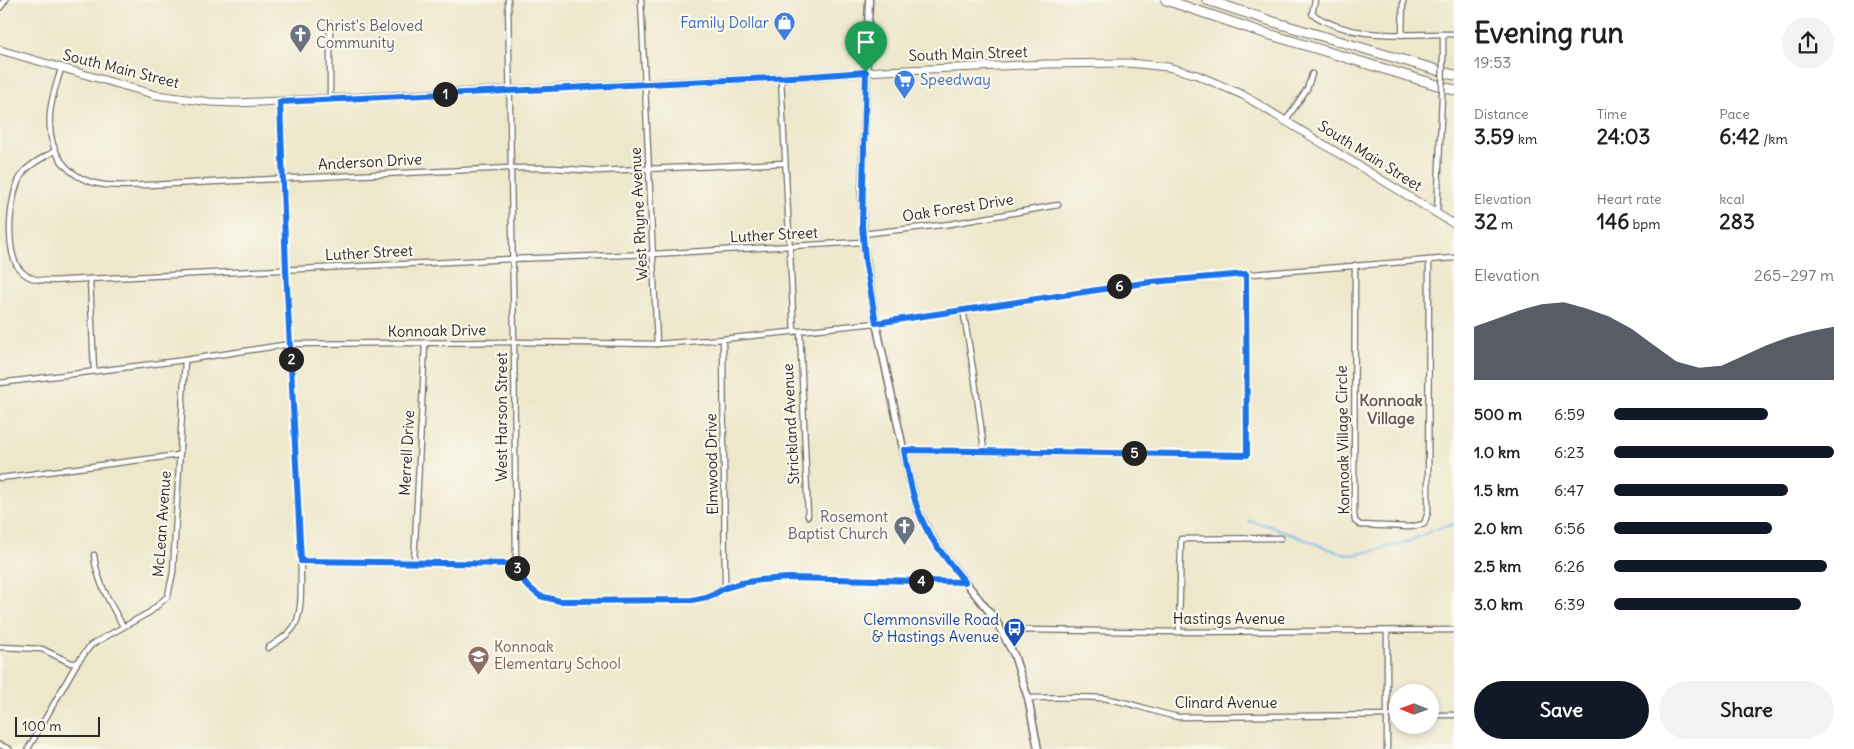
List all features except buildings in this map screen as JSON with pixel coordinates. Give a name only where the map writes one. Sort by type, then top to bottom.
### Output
[{"type":"highway","points":[[1166,0],[1258,31],[1454,90]]},
{"type":"highway","points":[[1207,0],[1274,22],[1454,75]]},
{"type":"main road","points":[[869,0],[862,234],[876,323],[912,490],[922,521],[933,542],[995,619],[1005,636],[1019,667],[1028,698],[1038,749]]},
{"type":"main road","name":"South Main Street","points":[[0,50],[163,96],[210,102],[280,102],[1047,64],[1118,62],[1147,64],[1189,73],[1243,95],[1454,224]]},
{"type":"street","points":[[0,7],[5,0]]},
{"type":"street","name":"West Harson Street","points":[[508,0],[516,564]]},
{"type":"street","name":"West Rhyne Avenue","points":[[640,0],[658,344]]},
{"type":"street","points":[[1315,0],[1312,14],[1326,24],[1355,32],[1402,35],[1454,34]]},
{"type":"street","points":[[1402,35],[1403,0]]},
{"type":"street","points":[[330,24],[330,99]]},
{"type":"street","points":[[1437,214],[1443,34]]},
{"type":"street","points":[[54,151],[50,114],[62,68]]},
{"type":"street","points":[[1286,120],[1302,100],[1312,74]]},
{"type":"street","points":[[781,78],[788,248],[794,332]]},
{"type":"street","points":[[268,648],[287,635],[296,625],[299,615],[301,561],[286,269],[280,102]]},
{"type":"street","name":"Anderson Drive","points":[[54,151],[71,171],[84,179],[104,185],[148,185],[510,168],[597,171],[785,164]]},
{"type":"street","name":"Luther Street","points":[[54,151],[27,168],[14,188],[11,239],[14,260],[22,272],[33,278],[51,281],[788,248],[863,242]]},
{"type":"street","name":"Oak Forest Drive","points":[[862,234],[950,224],[1058,205]]},
{"type":"street","name":"Konnoak Drive","points":[[0,383],[185,360],[290,344],[514,342],[658,344],[723,339],[876,323],[1151,282],[1454,258]]},
{"type":"street","name":"Konnoak Village Circle","points":[[1355,265],[1355,521],[1360,525],[1410,527],[1424,524],[1428,512],[1429,260]]},
{"type":"street","points":[[904,450],[1247,455],[1246,274]]},
{"type":"street","points":[[90,278],[94,371]]},
{"type":"street","points":[[962,309],[975,381],[984,450]]},
{"type":"street","name":"Strickland Avenue","points":[[800,332],[808,516]]},
{"type":"street","name":"Elmwood Drive","points":[[723,339],[725,588]]},
{"type":"street","name":"Merrell Drive","points":[[414,563],[425,344]]},
{"type":"street","name":"McLean Avenue","points":[[28,749],[77,664],[91,645],[150,612],[168,596],[173,572],[185,360]]},
{"type":"street","points":[[0,478],[179,455]]},
{"type":"street","points":[[1180,632],[1181,539],[1281,538]]},
{"type":"street","points":[[94,555],[96,570],[105,593],[123,626]]},
{"type":"street","points":[[301,561],[516,564],[526,585],[540,596],[560,601],[692,600],[711,596],[725,588],[760,580],[788,578],[965,582]]},
{"type":"street","name":"Hastings Avenue","points":[[1005,636],[1012,632],[1025,630],[1180,632],[1454,630]]},
{"type":"street","points":[[1387,631],[1387,749]]},
{"type":"street","points":[[0,647],[42,649],[77,664]]},
{"type":"street","name":"Clinard Avenue","points":[[1028,698],[1102,698],[1126,702],[1158,713],[1178,717],[1387,715]]},
{"type":"street","points":[[1439,715],[1454,715]]},
{"type":"street","points":[[0,745],[9,749]]},
{"type":"waterway","points":[[1248,521],[1270,526],[1337,552],[1354,555],[1406,543],[1433,530],[1454,524]]},
{"type":"place","name":"Family Dollar","points":[[785,42]]},
{"type":"place","name":"Christ's Beloved Community","points":[[300,54]]},
{"type":"place","name":"Speedway","points":[[904,99]]},
{"type":"place","name":"Rosemont Baptist Church","points":[[904,545]]},
{"type":"place","name":"Clemmonsville Road & Hastings Avenue","points":[[1015,648]]},
{"type":"place","name":"Konnoak Elementary School","points":[[478,675]]},
{"type":"district","name":"Konnoak Village","points":[[1391,409]]},
{"type":"route","points":[[866,72],[862,225],[865,259],[876,323],[1151,282],[1246,274],[1247,455],[904,450],[912,490],[922,521],[933,542],[965,582],[788,578],[742,583],[725,588],[711,596],[692,600],[560,601],[540,596],[526,585],[516,568],[516,564],[301,561],[286,269],[280,102],[866,72]]}]
